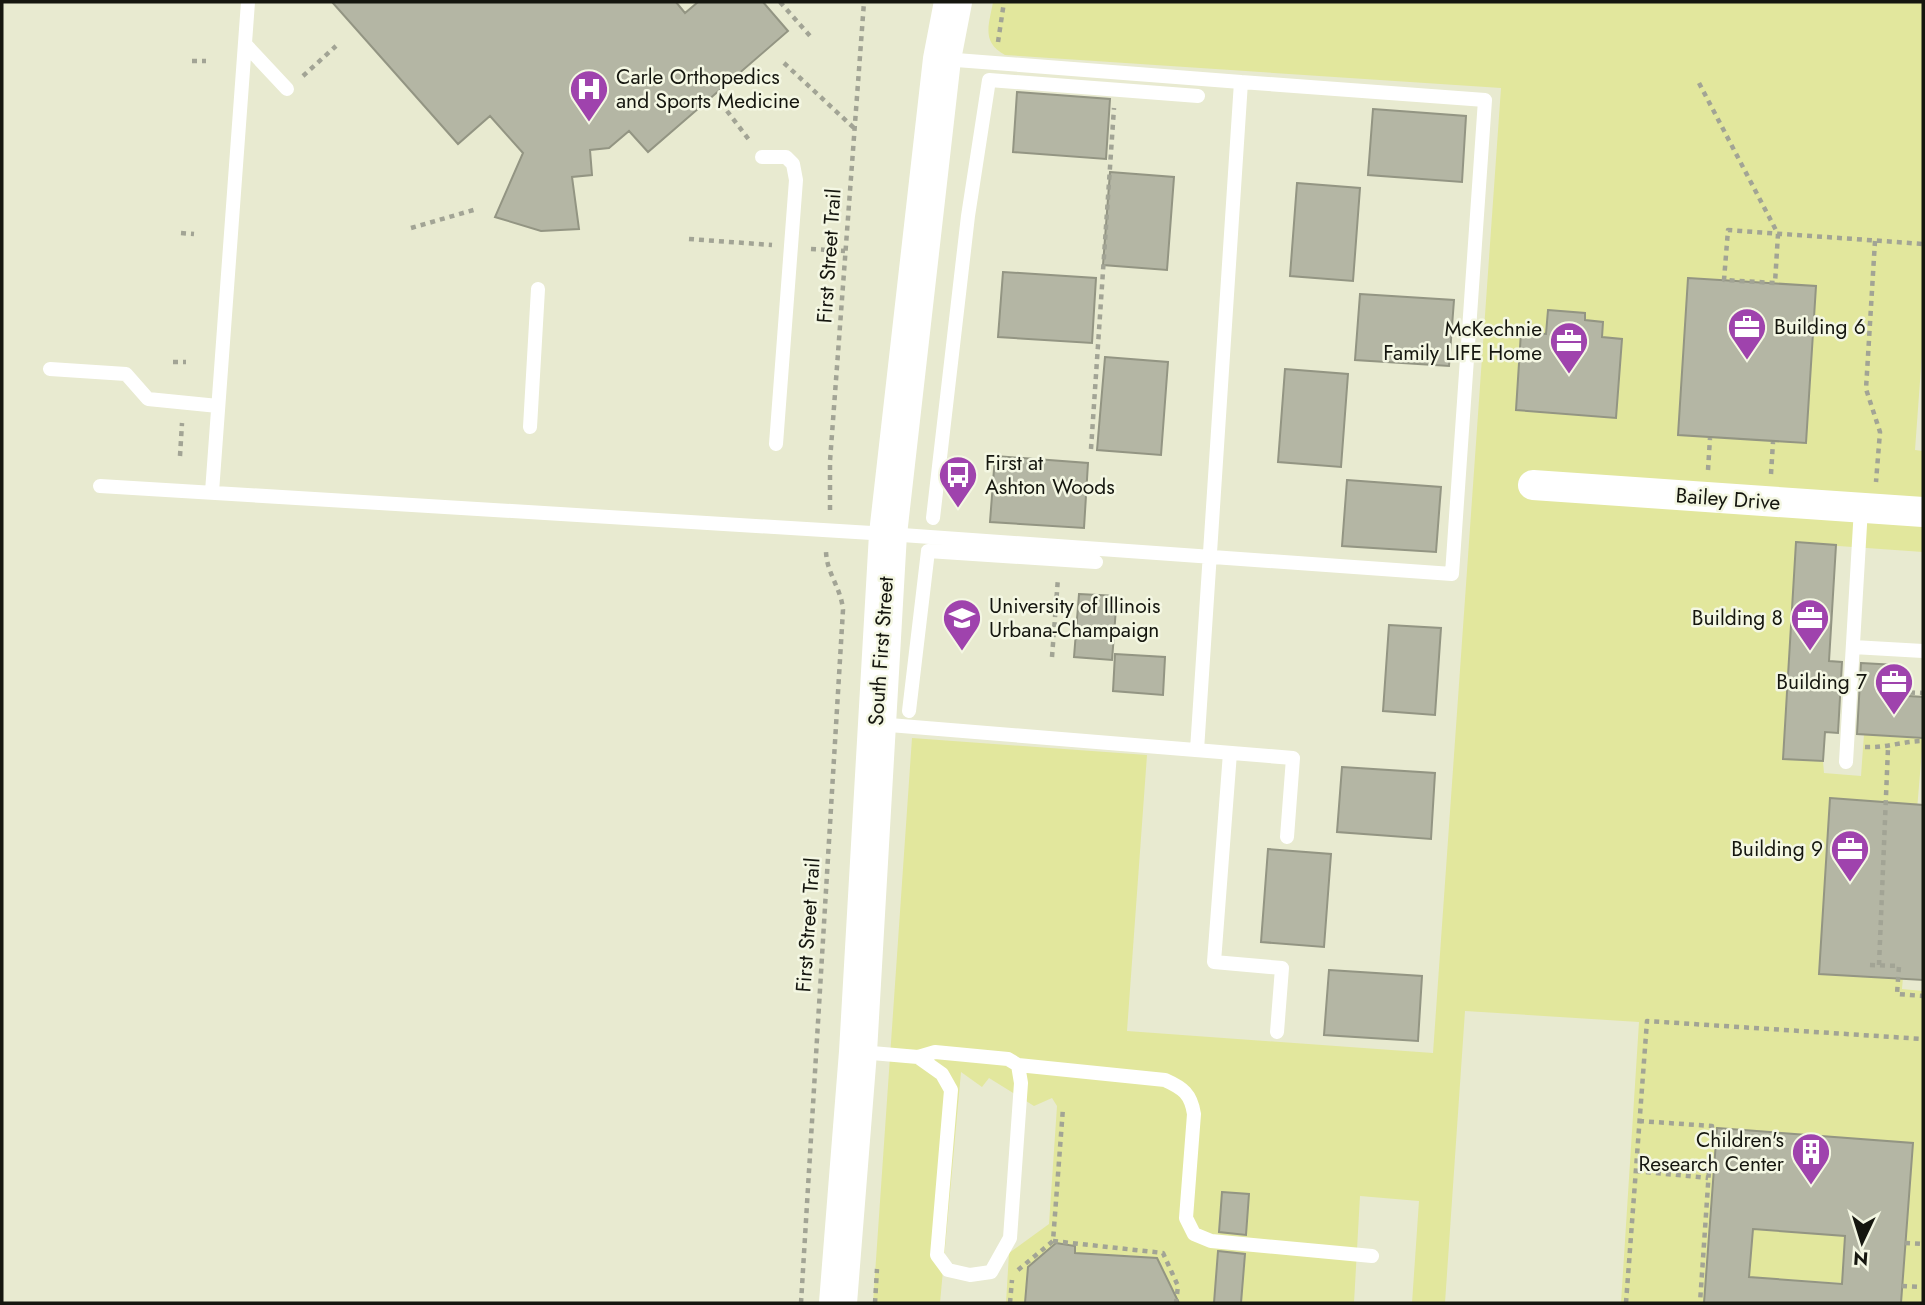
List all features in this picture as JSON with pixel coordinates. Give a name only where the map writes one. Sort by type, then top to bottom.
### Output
[{"type":"street","name":"South First Street","points":[[838,1303],[858,1052],[893,717],[888,534],[942,59],[953,2]]},
{"type":"street","name":"Bailey Drive","points":[[1533,485],[1868,500],[1923,512]]},
{"type":"lane","points":[[212,492],[248,2]]},
{"type":"lane","points":[[245,44],[287,89]]},
{"type":"lane","points":[[100,486],[888,534],[1452,573],[1485,100],[942,59]]},
{"type":"lane","points":[[933,518],[968,216],[989,80],[1198,96]]},
{"type":"lane","points":[[1197,750],[1241,82]]},
{"type":"lane","points":[[762,157],[786,157],[793,164],[796,180],[776,443]]},
{"type":"lane","points":[[530,427],[538,289]]},
{"type":"lane","points":[[50,369],[126,374],[148,399],[218,406]]},
{"type":"lane","points":[[1847,755],[1853,646],[1868,500]]},
{"type":"lane","points":[[1096,562],[928,551],[893,717],[1293,758],[1287,837]]},
{"type":"lane","points":[[1853,646],[1923,651]]},
{"type":"lane","points":[[1230,753],[1214,962],[1282,968],[1277,1032]]},
{"type":"lane","points":[[858,1052],[918,1056],[935,1052],[1008,1059],[1018,1065],[1165,1080],[1181,1087],[1192,1099],[1194,1114],[1186,1219],[1194,1234],[1211,1241],[1372,1256]]},
{"type":"lane","points":[[918,1056],[942,1074],[951,1090],[937,1255],[948,1270],[970,1275],[991,1272],[1010,1237],[1021,1083],[1018,1065]]},
{"type":"path","points":[[780,2],[811,37]]},
{"type":"path","name":"First Street Trail","points":[[830,513],[830,461],[864,2]]},
{"type":"path","points":[[998,43],[1004,2]]},
{"type":"path","points":[[287,89],[336,46]]},
{"type":"path","points":[[192,61],[206,61]]},
{"type":"path","points":[[784,63],[854,128]]},
{"type":"path","points":[[1699,83],[1778,234],[1775,283],[1724,280],[1728,230],[1778,234],[1875,240],[1923,244]]},
{"type":"path","points":[[1091,449],[1115,90]]},
{"type":"path","points":[[727,111],[762,157]]},
{"type":"path","points":[[411,228],[477,209]]},
{"type":"path","points":[[181,233],[194,234]]},
{"type":"path","points":[[689,239],[772,245]]},
{"type":"path","points":[[1868,500],[1880,432],[1866,389],[1875,240]]},
{"type":"path","points":[[808,249],[845,251]]},
{"type":"path","points":[[173,362],[186,362]]},
{"type":"path","points":[[180,456],[182,424]]},
{"type":"path","points":[[1707,481],[1710,438]]},
{"type":"path","points":[[1771,485],[1773,442]]},
{"type":"path","name":"First Street Trail","points":[[801,1303],[843,610],[842,598],[827,568],[826,553]]},
{"type":"path","points":[[1052,657],[1060,559]]},
{"type":"path","points":[[1900,692],[1923,694]]},
{"type":"path","points":[[1847,755],[1923,741]]},
{"type":"path","points":[[1879,965],[1888,748]]},
{"type":"path","points":[[1870,965],[1899,966],[1897,994],[1923,996]]},
{"type":"path","points":[[1626,1303],[1647,1021],[1923,1039]]},
{"type":"path","points":[[1053,1241],[1063,1108]]},
{"type":"path","points":[[1639,1121],[1712,1126],[1700,1303]]},
{"type":"path","points":[[1636,1171],[1709,1178]]},
{"type":"path","points":[[1010,1303],[1012,1275],[1053,1241],[1163,1253],[1178,1286],[1176,1303]]},
{"type":"path","points":[[1905,1244],[1923,1244]]},
{"type":"path","points":[[1902,1286],[1923,1287]]},
{"type":"shaded area","name":"University of Illinois Urbana-Champaign","points":[[2,2],[1923,2],[1923,1303],[2,1303]]},
{"type":"green space","points":[[993,2],[1923,2],[1923,340],[1915,450],[1923,451],[1923,552],[1796,543],[1784,759],[1823,761],[1824,773],[1861,776],[1864,734],[1923,738],[1902,989],[1923,991],[1923,1303],[1901,1303],[1912,1143],[1717,1129],[1704,1303],[1621,1303],[1639,1022],[1465,1011],[1445,1303],[1412,1303],[1419,1201],[1360,1196],[1354,1303],[1172,1303],[1173,1291],[1157,1258],[1075,1253],[1075,1246],[1056,1244],[1028,1267],[1025,1303],[1006,1303],[1009,1253],[1049,1224],[1057,1106],[1052,1098],[1034,1106],[989,1078],[982,1087],[961,1072],[940,1303],[873,1303],[912,738],[1147,755],[1127,1031],[1433,1053],[1501,88],[1005,55],[992,44],[988,32]],"holes":[[[1688,278],[1816,286],[1806,443],[1678,435]]]},
{"type":"green space","points":[[1753,1229],[1845,1236],[1842,1283],[1749,1277]]},
{"type":"building","name":"Carle Orthopedics and Sports Medicine","points":[[332,2],[676,2],[685,13],[698,2],[763,2],[788,31],[648,152],[629,131],[609,148],[590,150],[592,175],[572,177],[579,229],[541,231],[495,217],[523,153],[490,116],[458,144]]},
{"type":"building","points":[[1017,92],[1110,99],[1106,159],[1013,152]]},
{"type":"building","points":[[1373,109],[1466,116],[1462,182],[1368,175]]},
{"type":"building","points":[[1110,172],[1174,177],[1167,270],[1103,265]]},
{"type":"building","points":[[1297,183],[1360,188],[1353,281],[1290,276]]},
{"type":"building","points":[[1003,272],[1096,278],[1092,343],[998,337]]},
{"type":"building","name":"Building 6","points":[[1688,278],[1816,286],[1806,443],[1678,435]]},
{"type":"building","points":[[1360,294],[1454,300],[1449,366],[1355,360]]},
{"type":"building","name":"McKechnie Family LIFE Home","points":[[1548,310],[1585,313],[1585,320],[1603,322],[1602,337],[1622,339],[1616,418],[1516,410],[1521,332],[1546,334]]},
{"type":"building","points":[[1105,357],[1168,362],[1161,455],[1097,450]]},
{"type":"building","points":[[1285,369],[1348,374],[1341,467],[1278,462]]},
{"type":"building","points":[[995,456],[1088,463],[1084,528],[990,522]]},
{"type":"building","points":[[1347,480],[1441,487],[1436,552],[1342,546]]},
{"type":"building","name":"Building 8","points":[[1796,542],[1836,545],[1829,661],[1842,662],[1838,733],[1825,732],[1823,761],[1783,759]]},
{"type":"building","points":[[1079,594],[1117,596],[1112,660],[1074,657]]},
{"type":"building","points":[[1389,625],[1441,628],[1435,715],[1383,711]]},
{"type":"building","points":[[1115,654],[1165,657],[1163,695],[1113,691]]},
{"type":"building","name":"Building 7","points":[[1861,663],[1896,665],[1894,695],[1923,697],[1923,738],[1857,734]]},
{"type":"building","points":[[1342,767],[1435,773],[1431,839],[1337,832]]},
{"type":"building","points":[[1830,798],[1923,805],[1923,980],[1819,974]]},
{"type":"building","points":[[1268,849],[1331,854],[1324,947],[1261,942]]},
{"type":"building","points":[[1329,970],[1422,976],[1418,1041],[1324,1035]]},
{"type":"building","name":"Children's Research Center","points":[[1717,1128],[1913,1143],[1901,1303],[1704,1303]],"holes":[[[1753,1229],[1845,1236],[1842,1284],[1749,1277]]]},
{"type":"building","points":[[1222,1192],[1249,1194],[1246,1235],[1219,1232]]},
{"type":"building","points":[[1056,1243],[1075,1246],[1075,1253],[1157,1258],[1179,1303],[1025,1303],[1028,1267]]},
{"type":"building","points":[[1218,1251],[1245,1254],[1241,1303],[1214,1303]]},
{"type":"place","name":"Carle Orthopedics and Sports Medicine","points":[[589,123]]},
{"type":"place","name":"Building 6","points":[[1747,361]]},
{"type":"place","name":"McKechnie Family LIFE Home","points":[[1569,375]]},
{"type":"place","name":"First at Ashton Woods","points":[[958,509]]},
{"type":"place","name":"University of Illinois Urbana-Champaign","points":[[962,652]]},
{"type":"place","name":"Building 8","points":[[1810,652]]},
{"type":"place","name":"Building 7","points":[[1894,716]]},
{"type":"place","name":"Building 9","points":[[1850,883]]},
{"type":"place","name":"Children's Research Center","points":[[1811,1186]]}]
